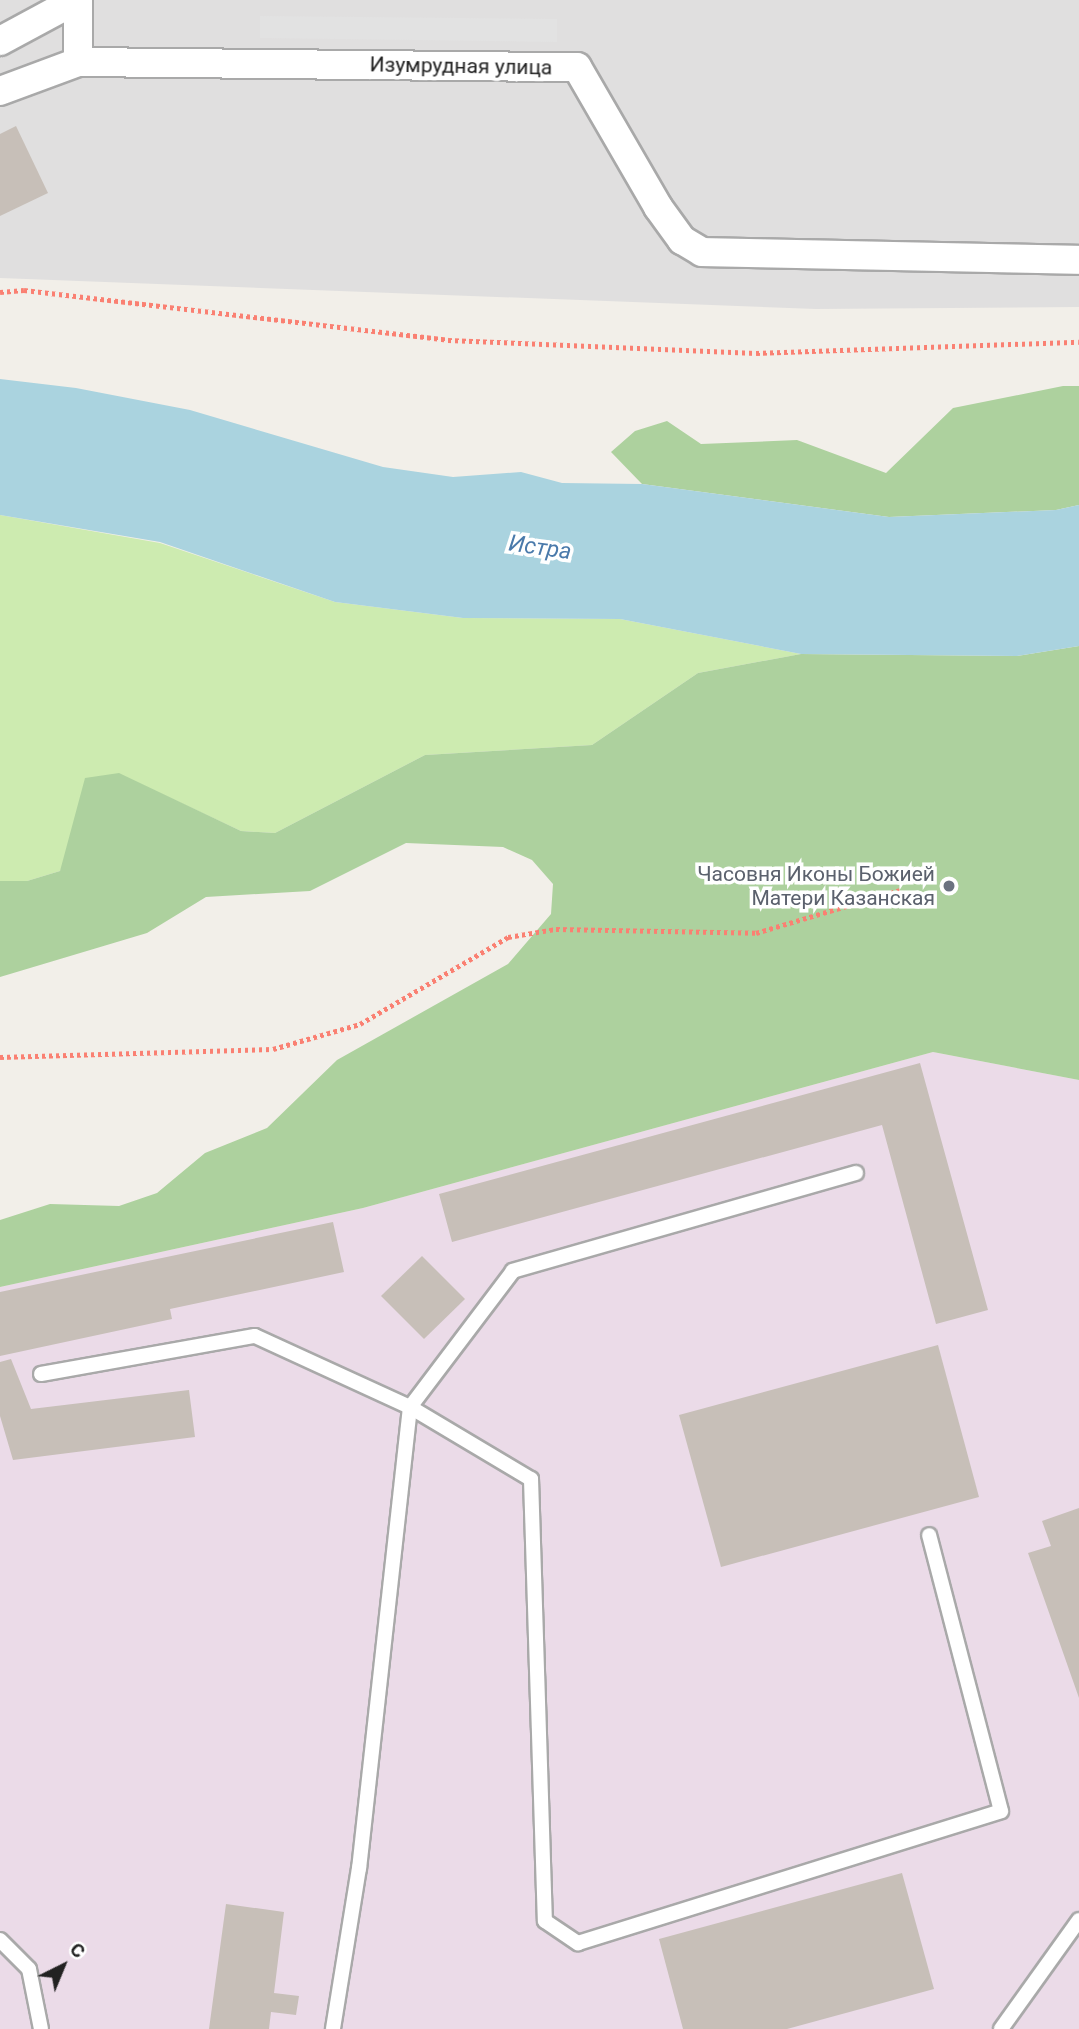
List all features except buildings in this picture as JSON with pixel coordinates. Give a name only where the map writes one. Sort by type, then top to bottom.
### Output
[{"type":"street","points":[[0,41],[77,0],[78,62],[0,90]]},
{"type":"street","name":"Изумрудная улица","points":[[78,62],[577,67],[658,207],[682,240],[702,252],[1079,260]]},
{"type":"lane","points":[[333,2029],[359,1868],[410,1407],[513,1271],[856,1173]]},
{"type":"lane","points":[[41,1374],[256,1336],[410,1407],[531,1479],[545,1920],[578,1943],[1002,1811],[929,1535]]},
{"type":"lane","points":[[1001,2029],[1079,1920]]},
{"type":"lane","points":[[0,1940],[29,1969],[41,2029]]},
{"type":"path","points":[[0,292],[24,290],[448,340],[756,353],[1079,342]]},
{"type":"path","points":[[0,1057],[273,1049],[360,1024],[508,937],[556,929],[756,933],[900,891]]},
{"type":"shaded area","points":[[0,0],[1079,0],[1079,307],[816,309],[0,278]]},
{"type":"shaded area","points":[[260,16],[557,19],[557,42],[260,38]]},
{"type":"shaded area","points":[[933,1052],[1079,1080],[1079,2029],[0,2029],[0,1287],[363,1208]]},
{"type":"green space","points":[[1063,386],[1079,386],[1079,505],[1056,510],[889,517],[642,484],[611,452],[635,431],[667,421],[701,444],[797,440],[886,473],[953,408]]},
{"type":"green space","points":[[0,515],[160,543],[335,602],[463,618],[620,619],[801,654],[698,673],[592,745],[425,755],[275,833],[241,831],[119,774],[60,871],[27,881],[0,881]]},
{"type":"green space","points":[[1079,646],[1079,1080],[933,1052],[363,1208],[0,1287],[0,1220],[50,1204],[119,1206],[157,1193],[205,1153],[267,1128],[337,1060],[508,964],[551,914],[553,884],[532,860],[503,847],[406,843],[310,891],[206,897],[147,933],[0,977],[0,881],[27,881],[60,871],[85,778],[119,773],[241,831],[275,833],[425,755],[592,745],[698,673],[801,654],[1017,656]]},
{"type":"water","name":"Истра","points":[[0,379],[76,388],[190,410],[383,467],[453,477],[521,472],[562,483],[642,484],[889,517],[1056,510],[1079,505],[1079,646],[1017,656],[801,654],[620,619],[463,618],[335,602],[160,542],[0,515]]},
{"type":"place","name":"Часовня Иконы Божией Матери Казанская","points":[[949,886]]}]
